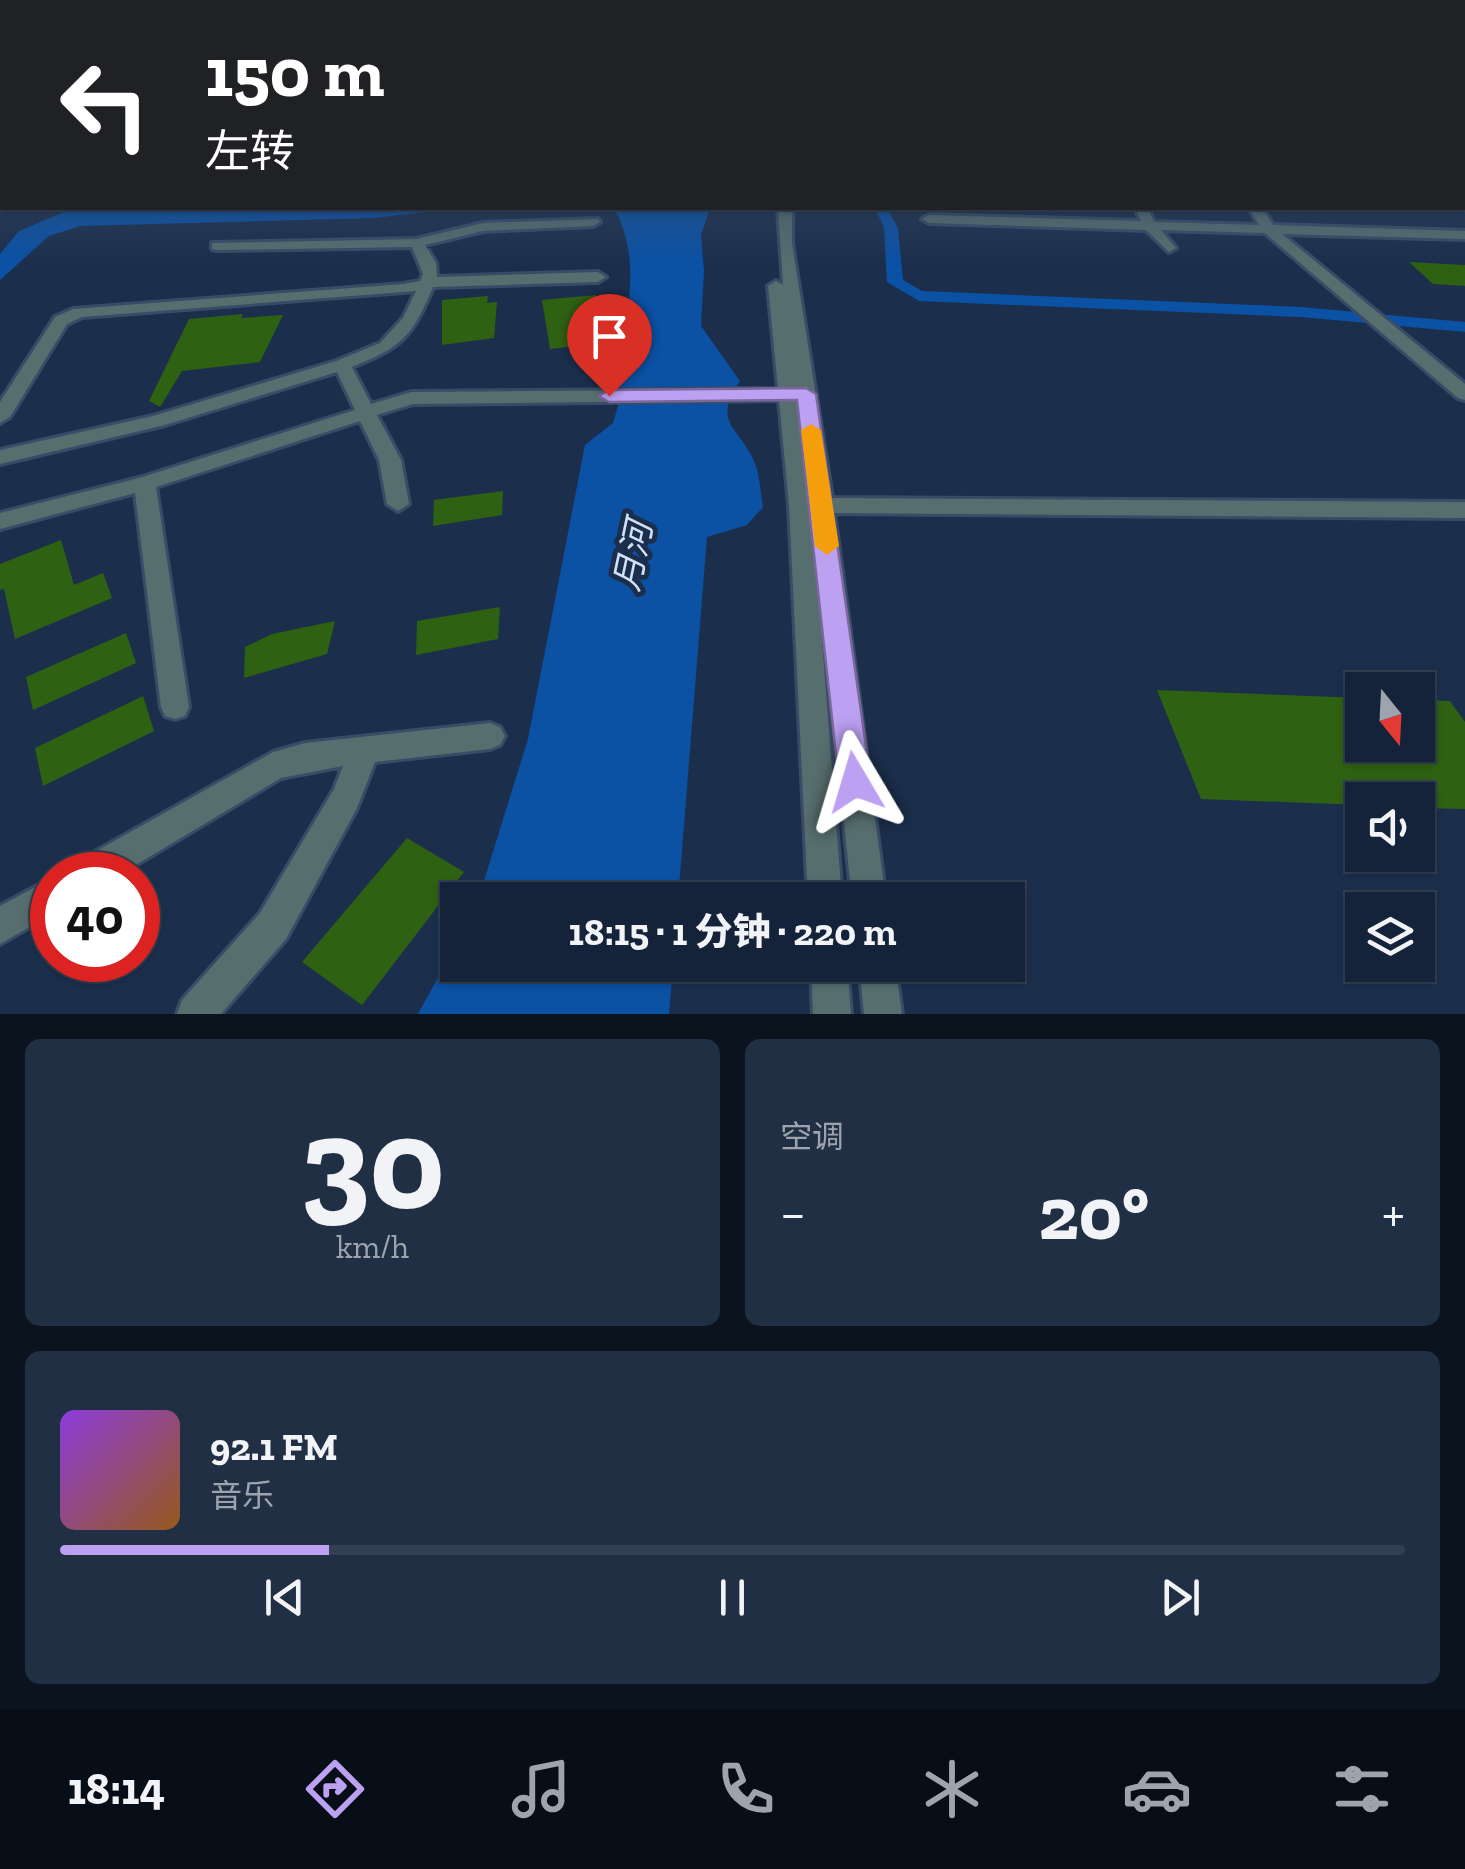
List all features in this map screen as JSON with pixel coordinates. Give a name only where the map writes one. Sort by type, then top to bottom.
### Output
[{"type":"street","points":[[772,210],[771,243],[797,394],[866,882]]},
{"type":"street","points":[[785,210],[797,394]]},
{"type":"street","points":[[1143,210],[1149,225],[1168,248]]},
{"type":"street","points":[[1257,210],[1268,229],[1465,394]]},
{"type":"street","points":[[930,218],[1465,235]]},
{"type":"street","points":[[217,246],[416,243],[466,229],[593,222]]},
{"type":"street","points":[[0,457],[110,434],[342,365],[386,347],[401,336],[427,284],[429,263],[416,243]]},
{"type":"street","points":[[0,417],[61,321],[79,312],[371,292],[427,284],[598,277]]},
{"type":"street","points":[[342,365],[390,460],[398,504]]},
{"type":"street","points":[[0,520],[145,483],[366,410],[434,396],[797,394]]},
{"type":"street","points":[[145,483],[174,707]]},
{"type":"street","points":[[811,505],[1465,510]]},
{"type":"street","points":[[811,505],[824,882]]},
{"type":"street","points":[[125,852],[273,766],[306,757],[490,736]]},
{"type":"street","points":[[196,1014],[273,926],[346,798],[365,750]]},
{"type":"street","points":[[0,926],[30,908]]},
{"type":"street","points":[[830,982],[832,1014]]},
{"type":"street","points":[[879,982],[883,1014]]},
{"type":"water","points":[[68,210],[444,210],[373,218],[80,226],[49,236],[0,280],[0,254],[19,231]]},
{"type":"water","name":"月河","points":[[615,210],[709,210],[701,235],[701,326],[740,381],[728,415],[755,464],[763,507],[747,525],[707,537],[679,882],[484,882],[528,739],[585,445],[613,423],[621,396],[610,385],[626,318],[629,251]]},
{"type":"water","points":[[440,974],[440,982],[672,982],[669,1014],[418,1014]]},
{"type":"building","points":[[1409,262],[1465,265],[1465,286],[1433,284]]},
{"type":"building","points":[[596,295],[601,343],[550,349],[542,300]]},
{"type":"building","points":[[488,296],[487,303],[497,302],[494,338],[442,345],[442,300]]},
{"type":"building","points":[[243,314],[241,318],[283,315],[260,362],[182,371],[160,407],[149,401],[189,319]]},
{"type":"building","points":[[503,491],[502,515],[433,526],[434,500]]},
{"type":"building","points":[[61,540],[74,585],[103,573],[112,598],[15,639],[4,589],[0,590],[0,564]]},
{"type":"building","points":[[500,607],[498,639],[416,655],[417,621]]},
{"type":"building","points":[[335,621],[327,654],[244,678],[245,647],[272,634]]},
{"type":"building","points":[[126,633],[136,663],[33,710],[26,677]]},
{"type":"building","points":[[1157,690],[1345,697],[1345,762],[1435,762],[1435,701],[1450,701],[1465,722],[1465,809],[1435,808],[1435,782],[1345,782],[1345,804],[1201,799]]},
{"type":"building","points":[[143,696],[154,731],[43,786],[35,748]]},
{"type":"building","points":[[407,838],[464,872],[456,882],[440,882],[440,903],[362,1005],[302,962]]},
{"type":"waterway","points":[[882,210],[891,228],[895,282],[919,296],[1301,312],[1465,327]]},
{"type":"slow traffic","points":[[811,430],[827,546]]},
{"type":"route","points":[[609,396],[806,394],[855,782]]}]
